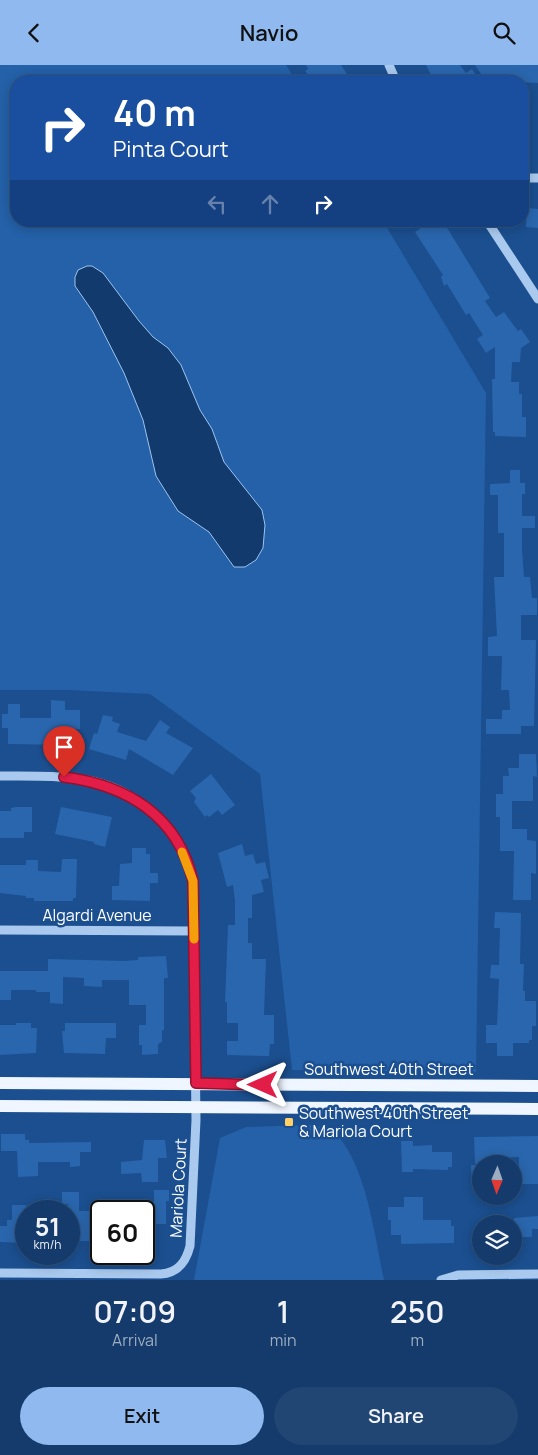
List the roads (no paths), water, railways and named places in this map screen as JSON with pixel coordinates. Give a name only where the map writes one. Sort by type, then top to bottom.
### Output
[{"type":"main road","name":"Southwest 40th Street","points":[[0,1083],[538,1086]]},
{"type":"main road","points":[[0,1106],[538,1109]]},
{"type":"street","points":[[491,227],[538,299]]},
{"type":"street","name":"Mariola Court","points":[[0,776],[56,777],[92,781],[125,793],[146,807],[171,833],[190,868],[193,881],[196,1083],[190,1245],[185,1259],[175,1271],[161,1275],[0,1273]]},
{"type":"street","name":"Algardi Avenue","points":[[0,930],[194,931]]},
{"type":"street","points":[[441,1280],[458,1275],[538,1274]]},
{"type":"place","name":"Southwest 40th Street & Mariola Court","points":[[289,1122]]}]
